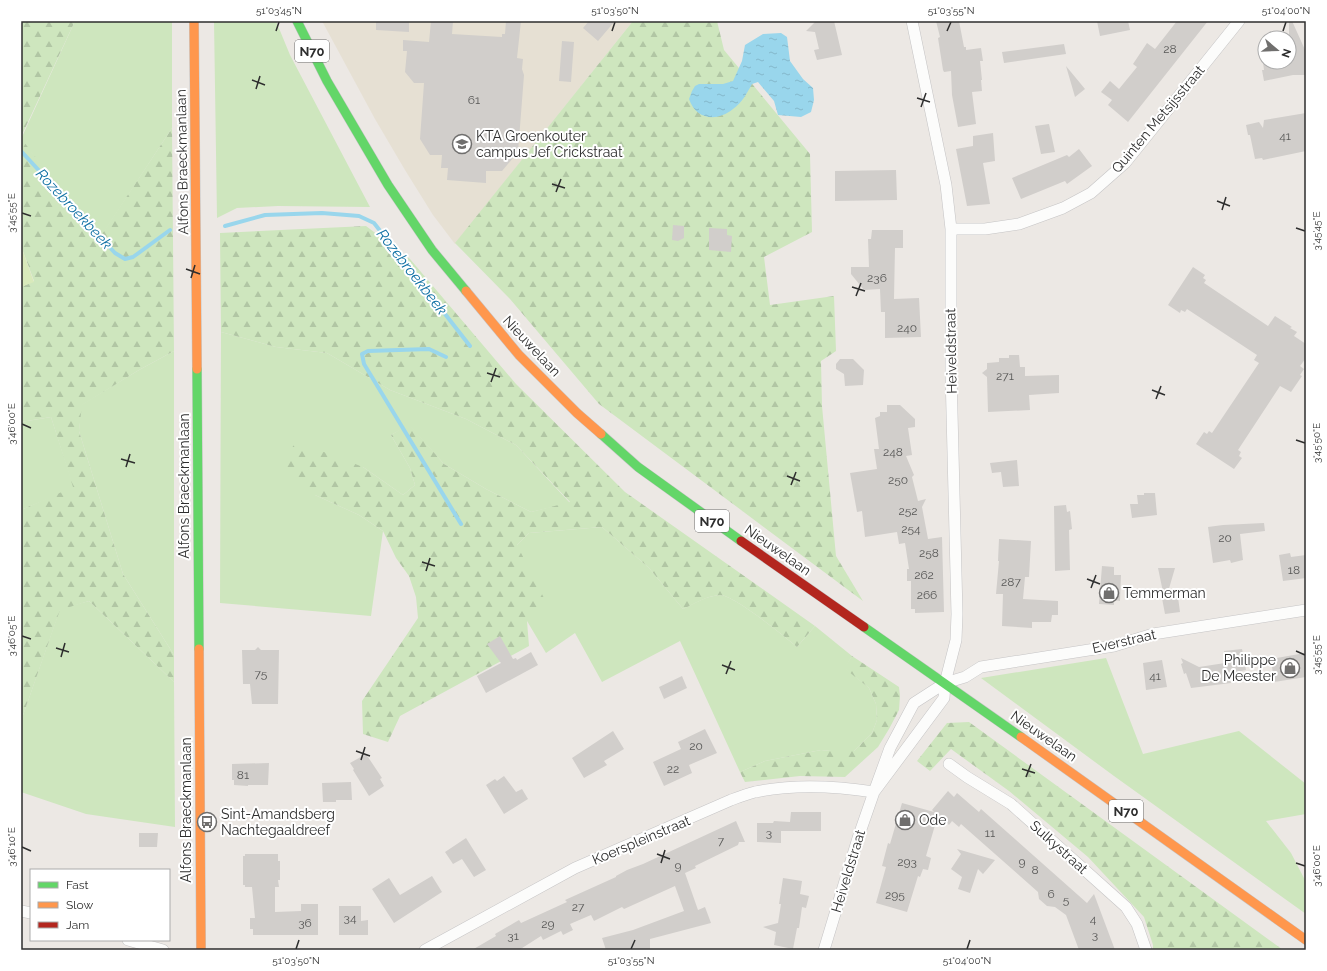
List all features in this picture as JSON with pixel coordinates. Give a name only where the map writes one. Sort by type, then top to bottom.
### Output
[{"type":"main road","name":"Alfons Braeckmanlaan","points":[[194,21],[201,950]]},
{"type":"main road","name":"Nieuwelaan","points":[[297,21],[327,81],[392,192],[432,250],[518,355],[577,412],[638,467],[1306,940]]},
{"type":"street","name":"Heiveldstraat","points":[[874,792],[944,698],[945,683],[956,640],[957,614],[951,372],[951,229],[946,185],[912,21]]},
{"type":"street","name":"Quinten Metsijsstraat","points":[[951,229],[986,229],[1019,224],[1063,208],[1091,193],[1125,163],[1239,21]]},
{"type":"street","name":"Everstraat","points":[[945,683],[965,677],[981,667],[1114,646],[1153,634],[1306,610]]},
{"type":"street","name":"Heiveldstraat","points":[[824,950],[858,838],[890,748],[914,703],[945,683]]},
{"type":"street","name":"Sulkystraat","points":[[949,764],[1011,804],[1126,907],[1137,924],[1146,950]]},
{"type":"street","name":"Koerspleinstraat","points":[[426,950],[575,868],[732,800],[754,792],[790,787],[828,788],[874,792]]},
{"type":"street","points":[[131,941],[161,950]]},
{"type":"shaded area","name":"KTA Groenkouter campus Jef Crickstraat","points":[[322,21],[633,21],[455,244],[433,215],[405,170],[375,119]]},
{"type":"green space","points":[[21,21],[75,21],[21,137]]},
{"type":"green space","points":[[75,21],[172,21],[172,128],[98,241],[21,139]]},
{"type":"green space","points":[[214,21],[276,21],[290,55],[370,207],[278,206],[237,208],[217,218]]},
{"type":"green space","points":[[633,21],[717,21],[724,50],[810,154],[812,232],[764,257],[770,305],[834,296],[836,351],[821,361],[822,406],[836,556],[863,601],[599,404],[510,299],[455,243]]},
{"type":"green space","points":[[172,128],[174,351],[139,370],[82,405],[79,431],[123,574],[174,655],[174,682],[89,601],[60,610],[21,721],[21,510],[73,487],[51,417],[21,422],[21,287],[34,281],[21,246],[21,138],[98,240]]},
{"type":"green space","points":[[366,226],[410,259],[516,384],[625,492],[815,626],[797,647],[759,617],[727,597],[720,595],[710,597],[683,609],[649,568],[602,527],[529,533],[517,545],[546,602],[527,621],[529,646],[400,716],[388,742],[363,734],[362,701],[418,618],[416,597],[409,576],[396,558],[383,531],[359,515],[315,495],[285,470],[282,461],[294,445],[324,452],[363,467],[403,495],[415,485],[410,468],[391,435],[409,424],[444,464],[486,489],[531,512],[570,502],[516,445],[466,419],[390,390],[327,353],[276,347],[221,332],[220,233]]},
{"type":"green space","points":[[21,246],[34,282],[21,287]]},
{"type":"green space","points":[[221,332],[276,347],[327,353],[390,390],[466,419],[516,445],[570,503],[531,512],[486,489],[444,464],[409,425],[391,435],[410,468],[415,485],[403,495],[363,467],[315,495],[359,515],[383,531],[371,616],[220,603]]},
{"type":"green space","points":[[174,351],[174,655],[123,574],[79,431],[81,405]]},
{"type":"green space","points":[[51,417],[74,488],[21,510],[21,422]]},
{"type":"green space","points":[[602,527],[649,568],[683,609],[710,597],[720,595],[727,597],[759,617],[797,647],[815,626],[852,656],[845,668],[869,688],[876,704],[877,720],[872,733],[854,751],[821,750],[765,761],[740,772],[680,641],[602,682],[575,633],[546,653],[527,621],[517,545],[529,533]]},
{"type":"green space","points":[[89,601],[174,682],[175,827],[86,814],[21,792],[21,721],[60,609]]},
{"type":"green space","points":[[852,656],[899,687],[899,710],[878,747],[845,777],[800,776],[745,782],[740,772],[765,761],[821,750],[854,751],[872,733],[877,720],[876,704],[869,688],[844,668]]},
{"type":"green space","points":[[1106,658],[1143,754],[1239,731],[1306,784],[1306,814],[1266,821],[1291,853],[1306,882],[1306,914],[981,678]]},
{"type":"green space","points":[[969,722],[1283,950],[1153,950],[1153,945],[1144,917],[1088,857],[1009,791],[951,749],[930,771],[917,761],[947,723]]},
{"type":"water","points":[[781,33],[787,37],[790,61],[803,79],[813,88],[814,100],[811,112],[801,117],[778,115],[774,101],[758,82],[752,84],[744,98],[736,107],[720,116],[708,117],[702,115],[692,106],[689,99],[695,86],[699,84],[723,84],[733,81],[742,61],[745,45],[763,34]]},
{"type":"building","points":[[376,21],[409,21],[409,32],[376,30]]},
{"type":"building","points":[[431,21],[453,21],[452,34],[502,37],[502,34],[505,34],[506,21],[521,21],[517,58],[523,59],[522,69],[524,75],[518,152],[502,171],[486,171],[486,183],[447,180],[448,168],[441,168],[442,155],[430,155],[420,139],[424,83],[414,83],[405,72],[407,51],[403,51],[403,40],[429,42]]},
{"type":"building","points":[[589,21],[615,21],[598,41],[583,28]]},
{"type":"building","points":[[834,21],[842,55],[817,60],[814,50],[819,49],[815,32],[806,31],[815,22]]},
{"type":"building","points":[[936,21],[959,21],[964,47],[966,47],[966,50],[981,48],[983,61],[980,61],[982,91],[972,92],[976,124],[958,127],[952,95],[951,71],[944,72],[943,70],[938,38],[940,37]]},
{"type":"building","points":[[1097,21],[1128,21],[1130,30],[1100,36]]},
{"type":"building","points":[[1177,21],[1208,21],[1128,122],[1108,105],[1112,100],[1101,92],[1110,81],[1119,89],[1137,67],[1133,64],[1147,43],[1155,49]]},
{"type":"building","points":[[1289,21],[1292,21],[1296,30],[1289,30]]},
{"type":"building","points":[[1297,32],[1306,52],[1306,75],[1293,75],[1264,81],[1262,70],[1297,70]]},
{"type":"building","points":[[562,41],[574,42],[571,82],[559,81]]},
{"type":"building","points":[[1064,44],[1066,54],[1004,63],[1002,52]]},
{"type":"building","points":[[1066,66],[1085,89],[1075,97]]},
{"type":"building","points":[[1306,113],[1306,151],[1263,160],[1262,158],[1255,159],[1250,135],[1248,135],[1246,125],[1259,122],[1263,128],[1264,120]]},
{"type":"building","points":[[1049,124],[1055,152],[1041,154],[1035,126]]},
{"type":"building","points":[[993,133],[995,161],[983,163],[990,204],[967,206],[956,149],[973,146],[973,136]]},
{"type":"building","points":[[1079,149],[1092,166],[1067,184],[1065,181],[1021,199],[1012,178],[1067,155],[1069,157]]},
{"type":"building","points":[[896,170],[897,200],[835,201],[835,171]]},
{"type":"building","points":[[673,225],[684,226],[684,238],[678,241],[672,240]]},
{"type":"building","points":[[709,228],[727,229],[727,235],[732,236],[731,252],[709,250]]},
{"type":"building","points":[[872,230],[903,230],[903,248],[895,248],[894,299],[919,298],[921,337],[885,338],[885,312],[881,312],[880,289],[864,290],[851,274],[851,267],[869,267],[868,239],[871,239]]},
{"type":"building","points":[[1193,267],[1205,275],[1203,278],[1206,280],[1204,283],[1268,326],[1275,316],[1292,327],[1290,328],[1297,332],[1294,336],[1306,344],[1306,358],[1300,366],[1304,369],[1300,375],[1302,376],[1291,392],[1280,386],[1238,450],[1241,452],[1239,456],[1242,458],[1234,469],[1196,444],[1204,432],[1207,434],[1209,431],[1212,433],[1259,363],[1254,360],[1257,355],[1187,309],[1185,312],[1181,310],[1180,313],[1168,305]]},
{"type":"building","points":[[1009,355],[1019,355],[1020,367],[1025,367],[1025,376],[1059,375],[1059,393],[1029,395],[1030,410],[988,412],[987,377],[982,373],[987,369],[987,363],[999,362],[999,358],[1009,358]]},
{"type":"building","points":[[840,359],[853,359],[864,370],[863,385],[845,386],[844,374],[836,369],[836,364]]},
{"type":"building","points":[[887,405],[900,405],[915,419],[915,427],[908,428],[912,455],[906,456],[914,475],[912,477],[918,501],[926,499],[922,507],[928,539],[942,537],[944,612],[915,613],[915,609],[911,609],[911,581],[907,581],[907,569],[909,569],[905,543],[899,544],[897,532],[865,537],[862,511],[857,512],[850,473],[877,469],[874,449],[879,449],[875,418],[880,416],[880,412],[887,412]]},
{"type":"building","points":[[1017,460],[1019,486],[1003,487],[1001,472],[992,473],[990,463]]},
{"type":"building","points":[[1144,493],[1155,493],[1157,515],[1132,518],[1130,504],[1138,504],[1137,495],[1144,495]]},
{"type":"building","points":[[1066,505],[1067,512],[1070,511],[1072,529],[1069,530],[1070,570],[1055,571],[1054,506]]},
{"type":"building","points":[[1264,523],[1265,531],[1240,534],[1243,560],[1231,563],[1230,560],[1213,563],[1208,527]]},
{"type":"building","points":[[999,539],[1031,541],[1029,577],[1025,577],[1023,599],[1058,601],[1058,615],[1052,615],[1051,622],[1032,622],[1032,628],[1002,626],[1003,594],[996,594]]},
{"type":"building","points":[[1290,553],[1291,557],[1306,555],[1306,578],[1283,581],[1279,555]]},
{"type":"building","points":[[1102,566],[1114,567],[1114,575],[1121,575],[1120,601],[1114,600],[1114,605],[1099,604]]},
{"type":"building","points":[[1158,568],[1175,568],[1168,592],[1177,590],[1180,612],[1165,614],[1161,593],[1163,592]]},
{"type":"building","points":[[500,636],[513,659],[516,658],[517,660],[531,652],[538,665],[486,693],[477,676],[501,663],[487,644]]},
{"type":"building","points":[[258,647],[261,650],[279,650],[278,704],[252,704],[250,684],[243,684],[242,650],[255,650]]},
{"type":"building","points":[[1242,649],[1246,670],[1241,671],[1241,676],[1229,677],[1231,683],[1191,688],[1186,673],[1184,674],[1181,658],[1199,667],[1225,663],[1224,651]]},
{"type":"building","points":[[1305,653],[1306,677],[1274,682],[1271,659]]},
{"type":"building","points":[[1162,660],[1167,687],[1146,690],[1143,663]]},
{"type":"building","points":[[682,676],[687,688],[664,699],[659,687]]},
{"type":"building","points":[[705,729],[717,753],[689,765],[692,773],[664,786],[653,762],[681,749],[678,742]]},
{"type":"building","points":[[613,731],[624,749],[604,761],[607,765],[584,778],[572,758]]},
{"type":"building","points":[[366,754],[382,778],[380,779],[384,786],[369,796],[350,763]]},
{"type":"building","points":[[269,763],[268,785],[234,785],[234,780],[232,780],[232,764]]},
{"type":"building","points":[[504,776],[516,792],[522,789],[528,799],[504,814],[486,785],[495,779],[497,781]]},
{"type":"building","points":[[351,782],[352,800],[323,802],[322,783]]},
{"type":"building","points":[[948,791],[954,797],[957,793],[979,812],[981,809],[1087,903],[1094,894],[1115,950],[1079,950],[1066,915],[1055,907],[1047,906],[1039,899],[1038,892],[961,824],[959,827],[952,821],[949,825],[938,815],[926,856],[931,858],[928,870],[923,869],[920,877],[918,876],[907,912],[876,903],[886,867],[882,866],[888,843],[890,844],[902,803],[934,812],[932,810]]},
{"type":"building","points":[[791,812],[821,812],[821,831],[781,831],[781,843],[757,842],[757,823],[773,823],[774,821],[790,822]]},
{"type":"building","points":[[736,821],[745,842],[739,842],[738,845],[695,866],[696,868],[685,873],[698,910],[705,907],[711,923],[650,939],[650,950],[606,950],[602,938],[633,930],[684,911],[675,886],[624,909],[622,907],[594,921],[591,915],[570,924],[573,930],[563,935],[561,931],[543,940],[541,936],[519,950],[472,950],[519,920],[521,923],[567,902],[565,900],[616,877],[627,870]]},
{"type":"building","points":[[139,833],[158,833],[157,847],[139,847]]},
{"type":"building","points":[[466,838],[486,870],[474,877],[462,859],[453,864],[445,852]]},
{"type":"building","points":[[957,849],[995,860],[983,874],[978,869],[970,893],[958,889],[962,877],[951,869],[961,854]]},
{"type":"building","points":[[245,854],[278,854],[278,861],[280,861],[280,880],[278,880],[279,887],[275,887],[275,912],[301,911],[301,904],[318,904],[318,935],[253,935],[253,929],[250,929],[250,918],[255,918],[252,887],[245,887],[245,885],[243,885],[243,856],[245,856]]},
{"type":"building","points":[[432,876],[442,892],[394,923],[372,889],[389,878],[400,895]]},
{"type":"building","points":[[783,878],[802,881],[800,894],[809,896],[806,908],[802,907],[799,928],[797,928],[793,949],[774,945],[776,932],[763,927],[778,923]]},
{"type":"building","points":[[339,906],[361,906],[361,921],[368,920],[368,935],[339,935]]},
{"type":"waterway","name":"Rozebroekbeek","points":[[21,151],[115,253],[125,259],[133,257],[170,230]]},
{"type":"waterway","name":"Rozebroekbeek","points":[[225,226],[265,215],[322,213],[359,216],[374,223],[470,346]]},
{"type":"waterway","name":"Rozebroekbeek","points":[[446,357],[429,349],[368,351],[362,354],[364,364],[461,524]]},
{"type":"traffic: fast","points":[[297,21],[327,81],[388,185],[432,250],[466,291]]},
{"type":"traffic: fast","points":[[197,369],[199,649]]},
{"type":"traffic: fast","points":[[601,434],[638,467],[741,541]]},
{"type":"traffic: fast","points":[[864,627],[1021,737]]},
{"type":"traffic: slow","points":[[194,21],[197,369]]},
{"type":"traffic: slow","points":[[466,291],[519,355],[577,413],[601,434]]},
{"type":"traffic: slow","points":[[199,649],[201,950]]},
{"type":"traffic: slow","points":[[1021,737],[1306,940]]},
{"type":"traffic: jam","points":[[741,541],[864,627]]},
{"type":"place","name":"KTA Groenkouter campus Jef Crickstraat","points":[[462,144]]},
{"type":"place","name":"Temmerman","points":[[1109,593]]},
{"type":"place","name":"Philippe De Meester","points":[[1290,668]]},
{"type":"place","name":"Ode","points":[[905,820]]},
{"type":"place","name":"Sint-Amandsberg Nachtegaaldreef","points":[[207,822]]}]
